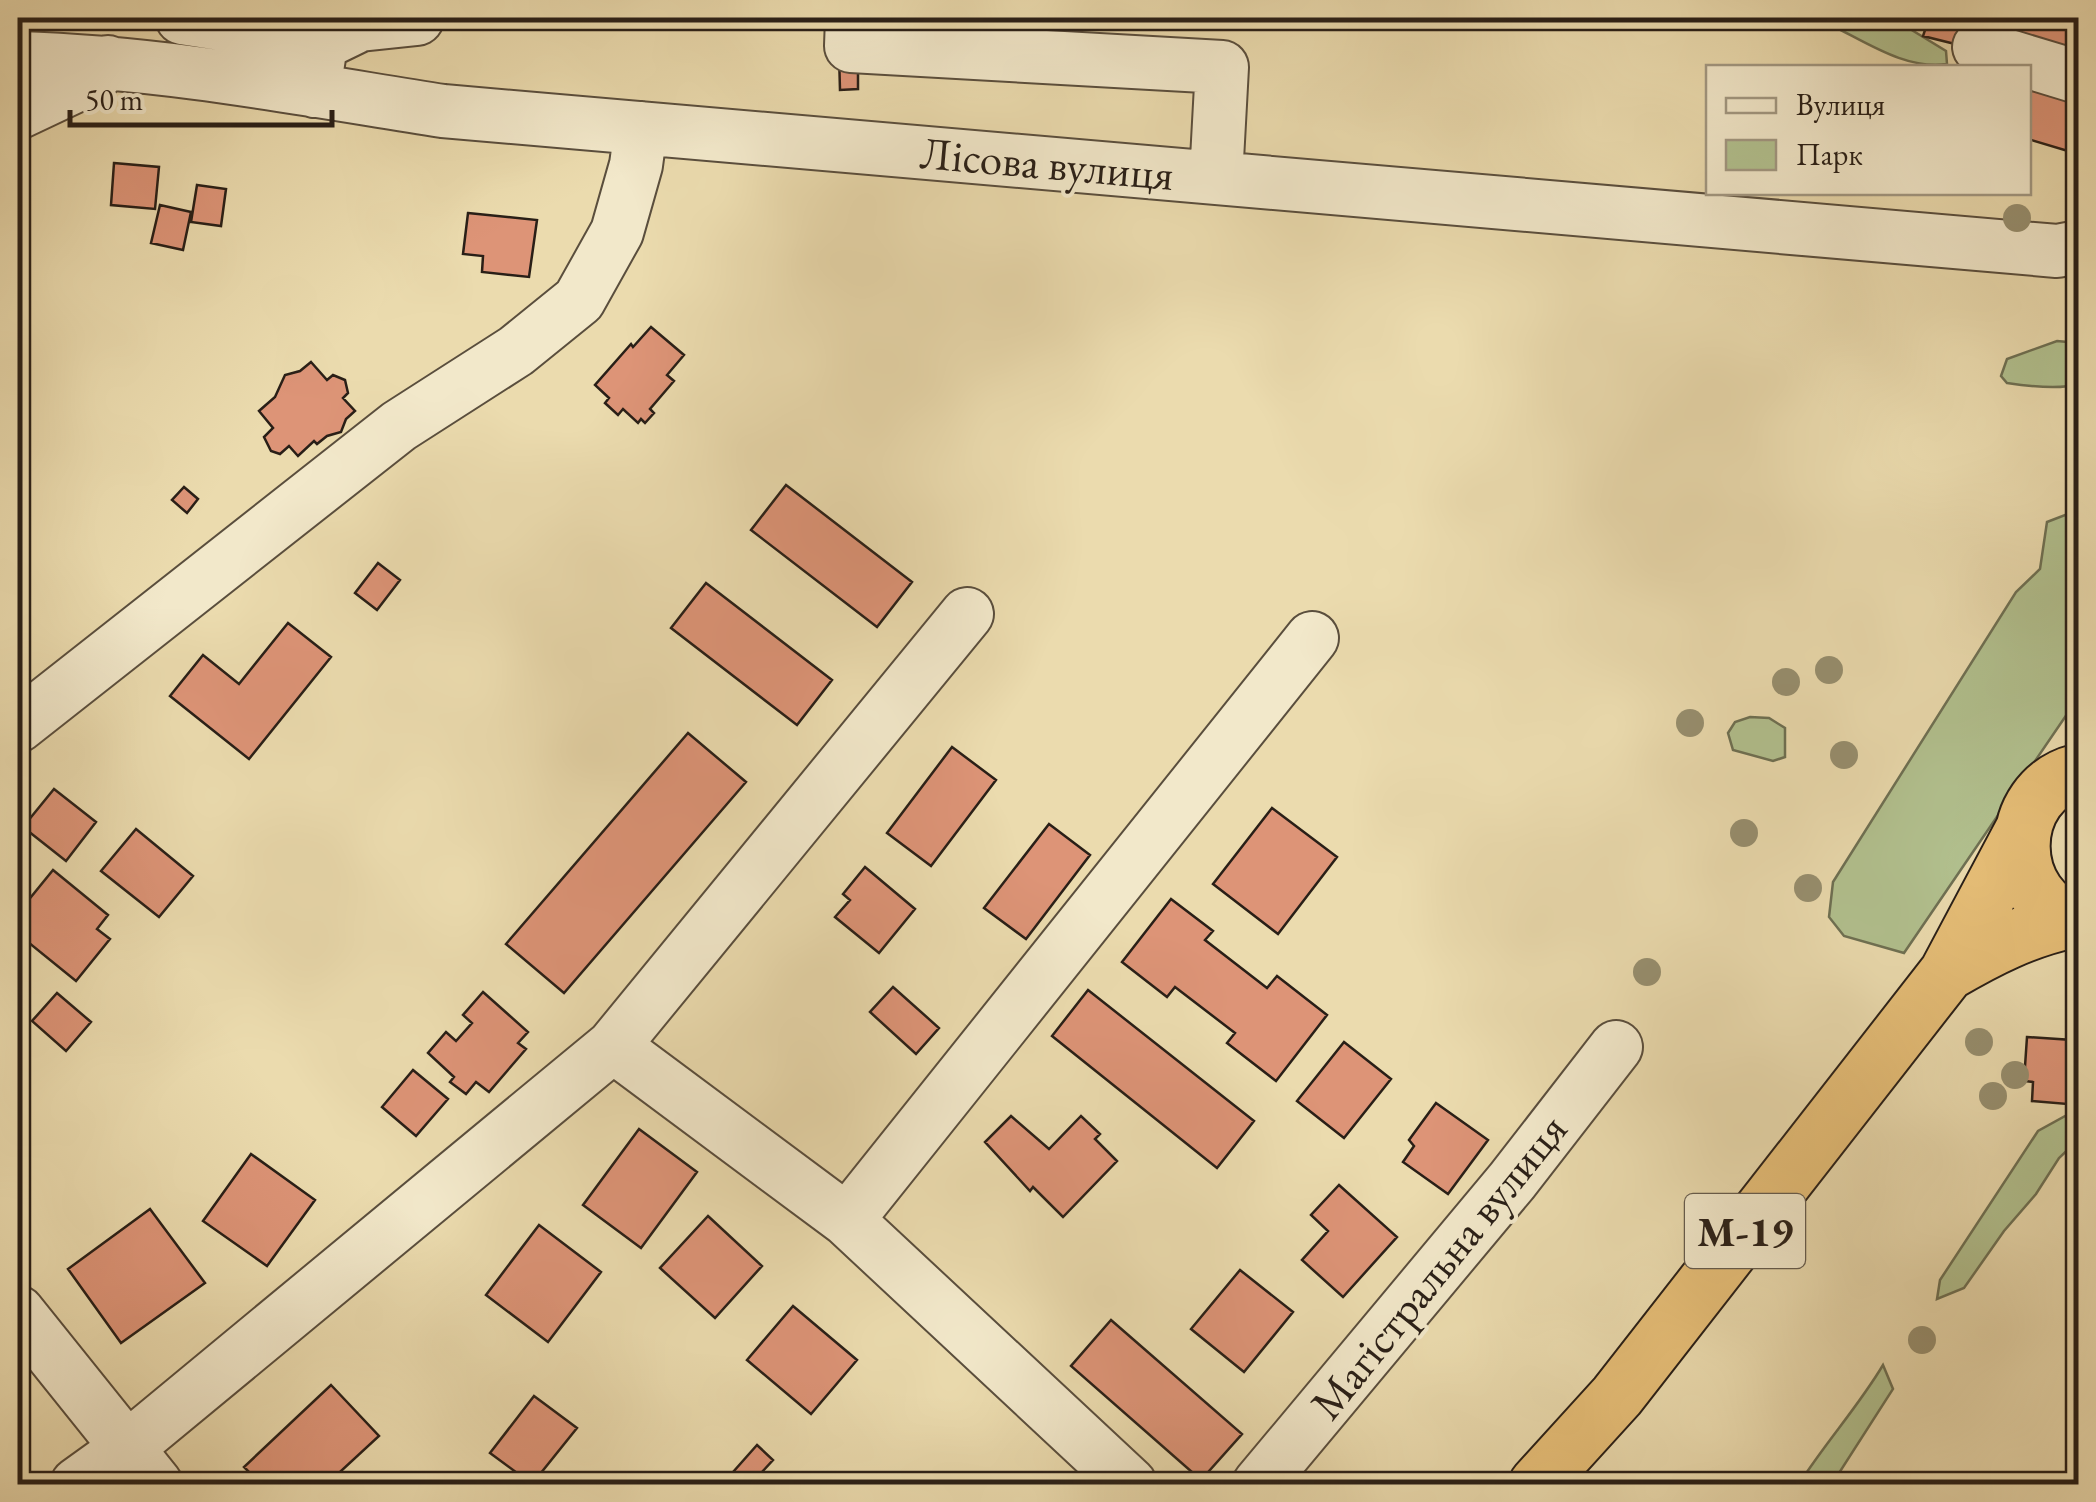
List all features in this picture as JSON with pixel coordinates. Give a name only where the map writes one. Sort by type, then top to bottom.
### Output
[{"type":"highway","name":"М-19","points":[[2057,785],[2023,864],[2036,894],[2052,909],[2075,921]]},
{"type":"highway","name":"М-19","points":[[1538,1484],[1616,1396],[1947,974],[2057,785]]},
{"type":"highway","name":"М-19","points":[[1947,974],[1998,943],[2038,928],[2075,921]]},
{"type":"street","points":[[182,18],[286,34],[317,67],[360,25],[417,19]]},
{"type":"street","points":[[852,18],[851,46],[1222,67],[1216,178]]},
{"type":"street","points":[[1980,48],[2078,77]]},
{"type":"street","name":"Лісова вулиця","points":[[18,58],[317,67],[443,111],[2057,251],[2078,247]]},
{"type":"street","points":[[18,113],[92,78],[108,62]]},
{"type":"street","points":[[18,726],[399,426],[516,351],[580,300],[616,232],[636,164],[641,128]]},
{"type":"street","points":[[77,1484],[142,1466],[613,1046],[966,614]]},
{"type":"street","points":[[847,1220],[1312,638]]},
{"type":"street","points":[[613,1046],[847,1220],[1130,1484]]},
{"type":"street","name":"Магістральна вулиця","points":[[1259,1484],[1512,1181],[1616,1047]]},
{"type":"street","points":[[18,1312],[142,1466]]},
{"type":"green space","points":[[1815,18],[1892,18],[1946,51],[1947,64],[1930,65],[1895,57]]},
{"type":"green space","points":[[2057,341],[2078,343],[2078,384],[2024,385],[2007,383],[2001,376],[2007,359]]},
{"type":"green space","points":[[2078,510],[2078,698],[1904,953],[1844,936],[1829,917],[1833,882],[2016,592],[2040,569],[2047,522]]},
{"type":"green space","points":[[1750,717],[1769,718],[1785,728],[1785,757],[1773,761],[1733,750],[1728,733],[1735,722]]},
{"type":"green space","points":[[2067,1115],[2078,1124],[2078,1140],[2059,1158],[1964,1288],[1937,1299],[1940,1280],[2038,1131]]},
{"type":"green space","points":[[1883,1365],[1893,1389],[1832,1484],[1799,1484],[1863,1396]]},
{"type":"building","points":[[938,18],[1007,18],[1007,37],[937,35]]},
{"type":"building","points":[[1039,18],[1072,18],[1070,43],[1038,40]]},
{"type":"building","points":[[1929,18],[1969,18],[1959,45],[1923,36]]},
{"type":"building","points":[[1969,18],[2078,18],[2078,58],[1966,28]]},
{"type":"building","points":[[839,54],[858,55],[858,89],[840,90]]},
{"type":"building","points":[[2031,86],[2078,99],[2078,154],[2031,140]]},
{"type":"building","points":[[114,163],[159,167],[155,209],[111,205]]},
{"type":"building","points":[[197,185],[226,189],[221,226],[191,222]]},
{"type":"building","points":[[160,205],[191,212],[183,250],[151,243]]},
{"type":"building","points":[[468,213],[537,220],[529,277],[482,272],[483,256],[463,254]]},
{"type":"building","points":[[651,327],[684,355],[667,375],[674,381],[650,409],[654,413],[645,423],[641,419],[638,423],[623,409],[618,415],[605,403],[609,398],[595,385]]},
{"type":"building","points":[[311,362],[327,380],[333,375],[345,380],[348,393],[343,398],[355,411],[346,419],[341,432],[317,444],[314,441],[298,456],[289,446],[280,454],[271,451],[264,437],[273,428],[259,411],[275,397],[285,375],[300,371]]},
{"type":"building","points":[[786,485],[912,582],[877,627],[751,530]]},
{"type":"building","points":[[184,487],[198,499],[187,513],[172,500]]},
{"type":"building","points":[[378,563],[400,580],[377,610],[355,593]]},
{"type":"building","points":[[706,583],[832,680],[797,725],[671,628]]},
{"type":"building","points":[[288,623],[331,657],[249,759],[170,696],[203,655],[239,684]]},
{"type":"building","points":[[688,733],[746,782],[564,993],[506,944]]},
{"type":"building","points":[[952,747],[996,780],[931,866],[887,833]]},
{"type":"building","points":[[54,789],[96,822],[66,861],[23,827]]},
{"type":"building","points":[[1272,808],[1337,857],[1278,934],[1213,884]]},
{"type":"building","points":[[1049,824],[1090,855],[1026,939],[984,908]]},
{"type":"building","points":[[136,829],[193,876],[159,917],[101,871]]},
{"type":"building","points":[[865,867],[915,909],[879,953],[835,917],[850,900],[843,894]]},
{"type":"building","points":[[53,870],[108,915],[97,929],[110,939],[76,981],[18,934],[18,913]]},
{"type":"building","points":[[1171,899],[1213,931],[1205,940],[1267,988],[1277,976],[1327,1015],[1276,1081],[1227,1043],[1235,1033],[1175,987],[1167,997],[1122,962]]},
{"type":"building","points":[[893,987],[939,1028],[916,1054],[870,1012]]},
{"type":"building","points":[[1088,990],[1254,1121],[1217,1168],[1052,1036]]},
{"type":"building","points":[[483,992],[528,1032],[518,1043],[526,1049],[489,1092],[476,1082],[466,1094],[450,1082],[454,1077],[428,1053],[446,1032],[456,1041],[472,1023],[463,1015]]},
{"type":"building","points":[[57,993],[91,1022],[66,1051],[32,1021]]},
{"type":"building","points":[[2027,1037],[2072,1040],[2067,1104],[2032,1101],[2033,1082],[2024,1081]]},
{"type":"building","points":[[1344,1042],[1391,1079],[1344,1138],[1297,1101]]},
{"type":"building","points":[[413,1070],[448,1099],[416,1136],[382,1107]]},
{"type":"building","points":[[1436,1103],[1488,1140],[1448,1194],[1403,1162],[1414,1146],[1409,1140]]},
{"type":"building","points":[[1011,1116],[1049,1149],[1081,1116],[1100,1134],[1095,1139],[1117,1161],[1063,1217],[1033,1187],[1030,1191],[985,1142]]},
{"type":"building","points":[[639,1129],[697,1172],[641,1248],[583,1205]]},
{"type":"building","points":[[251,1154],[315,1200],[267,1266],[203,1221]]},
{"type":"building","points":[[1339,1185],[1397,1237],[1343,1297],[1302,1260],[1328,1231],[1311,1215]]},
{"type":"building","points":[[150,1209],[205,1283],[121,1343],[68,1269]]},
{"type":"building","points":[[708,1216],[762,1266],[715,1318],[660,1268]]},
{"type":"building","points":[[539,1225],[601,1272],[548,1342],[486,1295]]},
{"type":"building","points":[[1240,1270],[1293,1312],[1244,1372],[1191,1329]]},
{"type":"building","points":[[793,1306],[857,1360],[811,1414],[747,1360]]},
{"type":"building","points":[[1111,1320],[1242,1434],[1201,1480],[1071,1366]]},
{"type":"building","points":[[331,1385],[379,1436],[327,1484],[261,1484],[244,1467]]},
{"type":"building","points":[[534,1396],[577,1428],[532,1484],[490,1453]]},
{"type":"building","points":[[757,1445],[773,1460],[751,1484],[732,1484],[726,1480]]}]
